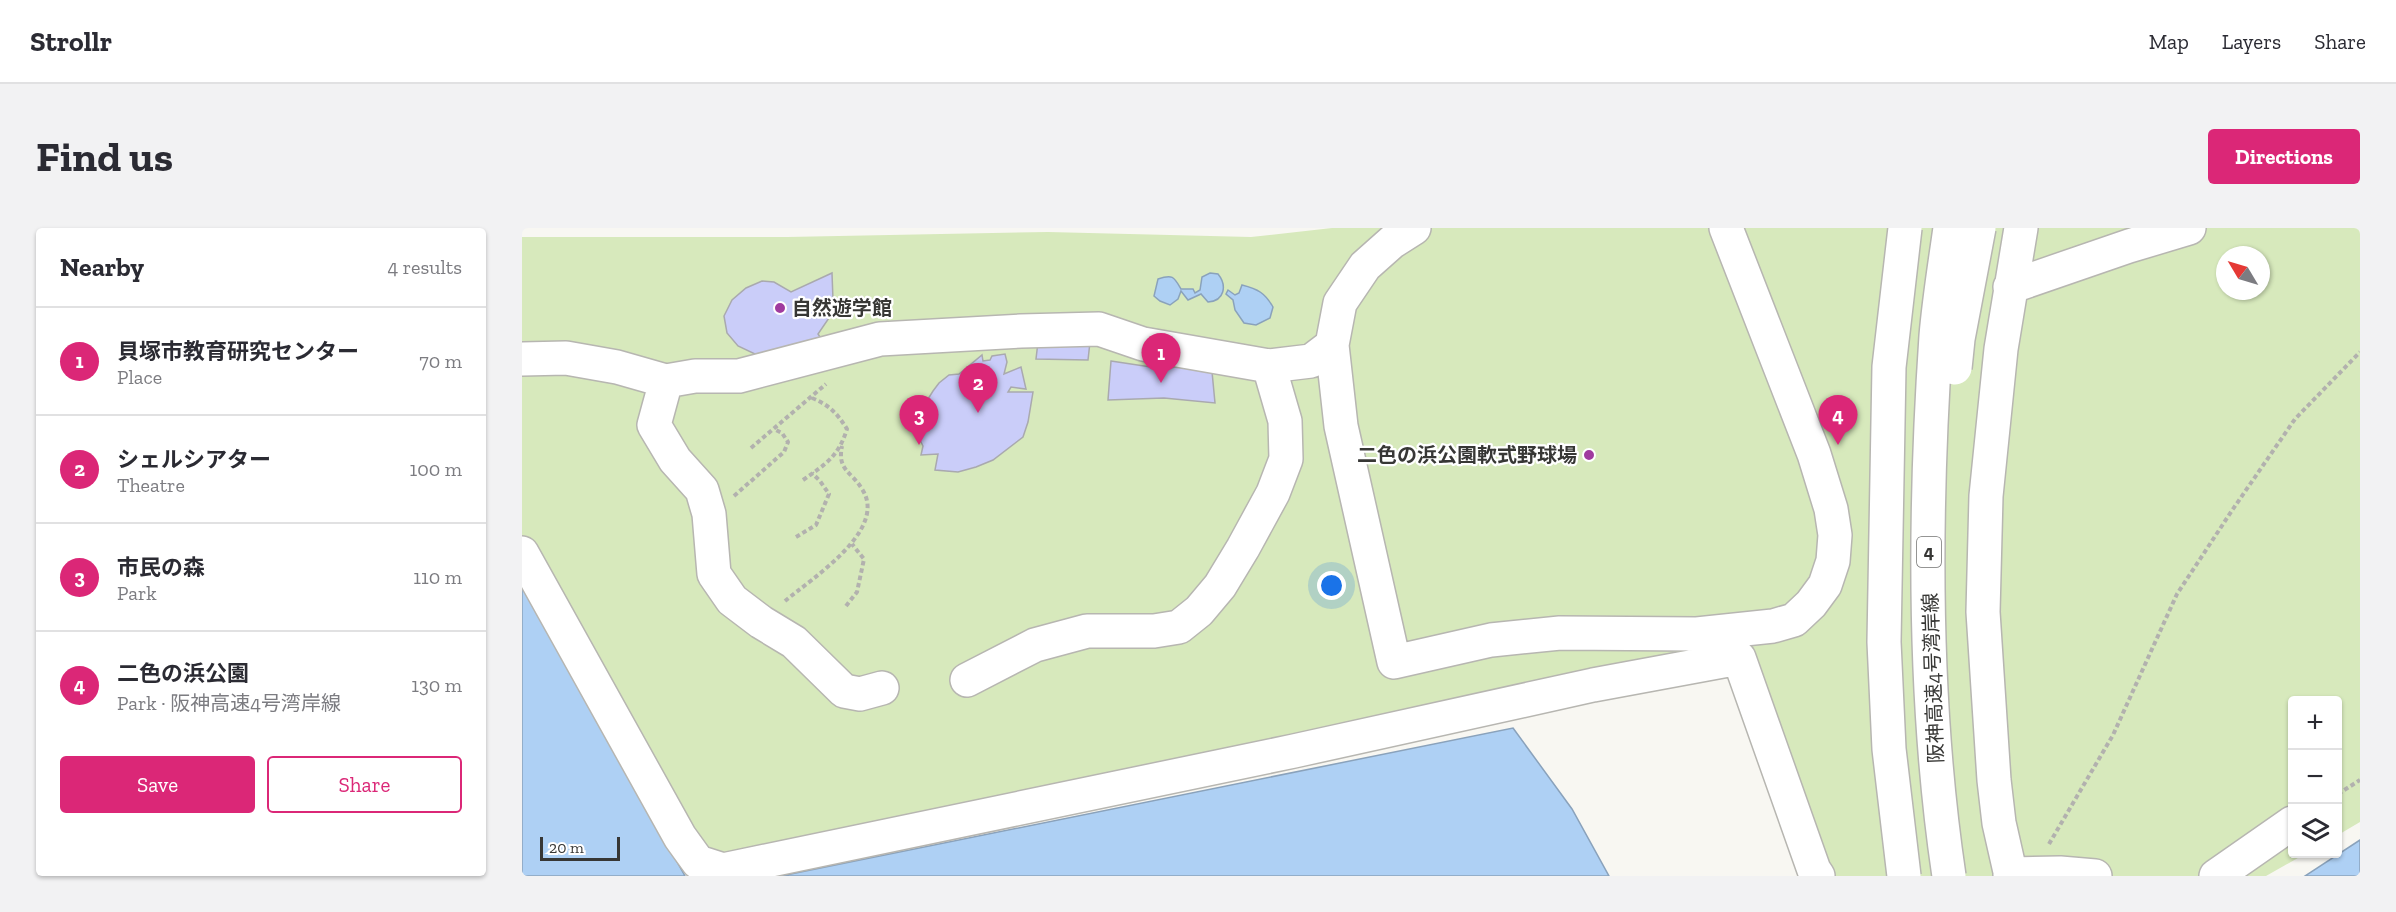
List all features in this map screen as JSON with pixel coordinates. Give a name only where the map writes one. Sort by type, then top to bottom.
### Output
[{"type":"main road","points":[[1414,228],[1392,242],[1365,266],[1340,303],[1332,345],[1341,426],[1394,662],[1491,640],[1560,633],[1697,634],[1773,626],[1794,620],[1826,585],[1833,561],[1835,535],[1831,509],[1814,454],[1726,228]]},
{"type":"main road","points":[[1886,228],[1881,340],[1881,410],[1886,504]]},
{"type":"main road","points":[[1904,876],[1889,749],[1884,642],[1889,368],[1905,228]]},
{"type":"main road","name":"阪神高速4号湾岸線","points":[[1949,876],[1939,807],[1929,610],[1930,467],[1936,334],[1950,228]]},
{"type":"main road","points":[[1939,807],[1945,690],[1945,472],[1958,339],[1979,228]]},
{"type":"main road","points":[[2021,228],[2001,349],[1986,496],[1983,612],[1994,780],[1999,823],[2010,875],[2060,873],[2095,876]]},
{"type":"main road","points":[[2010,287],[2189,228]]},
{"type":"main road","points":[[522,358],[566,358],[617,367],[666,381],[695,376],[739,376],[880,339],[1099,329],[1143,344],[1269,366],[1311,361],[1332,345]]},
{"type":"main road","points":[[967,680],[1035,645],[1087,631],[1154,631],[1179,627],[1199,611],[1220,586],[1243,548],[1273,493],[1286,459],[1284,421],[1269,366]]},
{"type":"main road","points":[[666,381],[654,425],[675,460],[702,490],[709,514],[714,574],[732,600],[761,622],[794,642],[844,691],[860,694],[882,688]]},
{"type":"main road","points":[[522,553],[680,837],[698,862],[723,870],[1294,751],[1593,685],[1739,658],[1818,876]]},
{"type":"main road","points":[[2216,876],[2288,827]]},
{"type":"path","points":[[751,448],[811,398],[843,366],[856,345]]},
{"type":"path","points":[[2048,845],[2113,735],[2177,594],[2295,419],[2360,352]]},
{"type":"path","points":[[761,622],[852,544],[861,532],[868,512],[866,495],[858,482],[845,470],[839,459],[847,429],[837,413],[825,403],[811,398]]},
{"type":"path","points":[[709,514],[784,452],[788,442],[782,433],[774,429]]},
{"type":"path","points":[[803,480],[832,460],[842,446]]},
{"type":"path","points":[[796,537],[816,525],[829,494],[812,473]]},
{"type":"path","points":[[846,606],[857,592],[864,559],[852,544]]},
{"type":"path","points":[[2342,791],[2360,780]]},
{"type":"green space","points":[[1332,228],[2360,228],[2360,822],[2342,833],[2342,696],[2288,696],[2288,858],[2298,858],[2266,876],[1801,876],[1730,676],[1685,681],[707,876],[522,570],[522,237],[787,237],[1048,232],[1251,237]]},
{"type":"water","points":[[1210,273],[1218,274],[1223,283],[1221,296],[1214,301],[1208,302],[1201,294],[1188,300],[1181,291],[1178,299],[1170,305],[1154,296],[1158,279],[1172,278],[1181,289],[1193,289],[1195,293],[1200,290],[1202,277]]},
{"type":"water","points":[[1242,285],[1257,290],[1267,298],[1273,307],[1270,318],[1256,325],[1244,323],[1235,310],[1233,300],[1226,294],[1228,290],[1235,295],[1239,293]]},
{"type":"water","points":[[522,584],[685,876],[522,876]]},
{"type":"water","points":[[1513,728],[1572,809],[1609,876],[781,876]]},
{"type":"water","points":[[2360,840],[2360,876],[2305,876],[2332,858],[2342,858],[2342,852]]},
{"type":"building","name":"自然遊学館","points":[[832,273],[833,300],[829,318],[818,334],[822,340],[757,355],[738,346],[727,333],[724,316],[732,300],[746,288],[762,281],[774,282],[791,292]]},
{"type":"building","points":[[1038,342],[1090,342],[1088,360],[1036,359]]},
{"type":"building","points":[[1005,354],[1007,362],[1004,374],[1021,367],[1026,389],[1011,387],[1008,392],[1033,392],[1023,437],[993,460],[976,467],[958,472],[935,470],[938,454],[921,455],[923,446],[916,425],[928,411],[928,399],[939,383],[949,375],[959,374],[982,355],[983,361],[990,360],[992,356]]},
{"type":"building","points":[[1111,361],[1164,369],[1211,361],[1215,403],[1164,398],[1108,400]]},
{"type":"place","name":"自然遊学館","points":[[780,308]]},
{"type":"place","name":"貝塚市教育研究センター","points":[[1161,383]]},
{"type":"place","name":"シェルシアター","points":[[978,413]]},
{"type":"place","name":"市民の森","points":[[919,445]]},
{"type":"place","name":"二色の浜公園","points":[[1838,445]]},
{"type":"place","name":"二色の浜公園軟式野球場","points":[[1589,455]]}]
